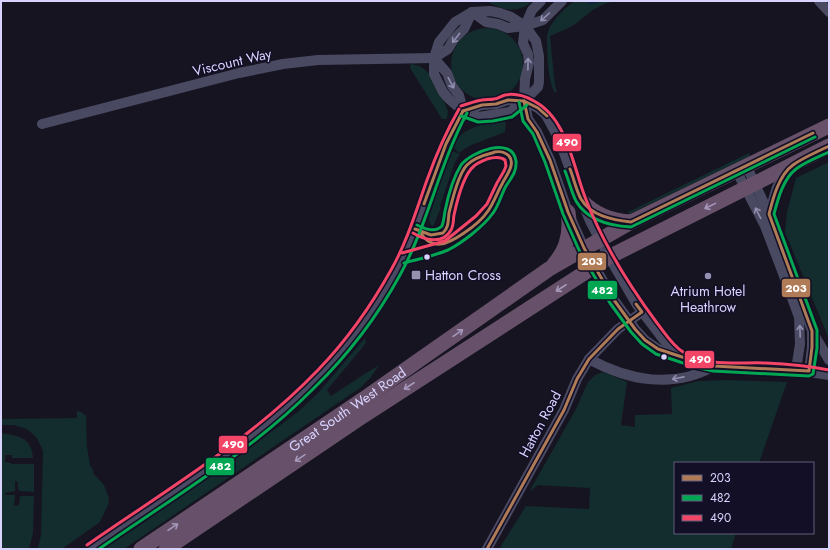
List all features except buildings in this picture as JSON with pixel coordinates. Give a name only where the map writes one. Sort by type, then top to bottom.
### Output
[{"type":"highway","name":"Great South West Road","points":[[141,549],[365,398],[549,269],[582,243],[597,235],[631,222],[829,126]]},
{"type":"highway","name":"Great South West Road","points":[[166,549],[373,410],[594,266],[612,262],[753,189],[829,146]]},
{"type":"highway","points":[[581,200],[592,211],[600,215],[631,222]]},
{"type":"highway","points":[[549,269],[560,256],[565,246],[569,226],[568,212]]},
{"type":"street","points":[[525,26],[532,10],[541,1]]},
{"type":"street","points":[[463,111],[459,95],[452,86],[447,73],[434,58],[439,42],[446,31],[458,19],[472,12],[486,22],[498,24],[508,28],[525,26],[543,20],[562,1]]},
{"type":"street","points":[[819,1],[829,12]]},
{"type":"street","points":[[524,101],[538,87],[540,73],[536,41],[525,26]]},
{"type":"street","name":"Viscount Way","points":[[42,124],[239,73],[283,64],[318,60],[434,58]]},
{"type":"street","points":[[90,549],[229,454],[297,398],[339,355],[366,319],[403,258],[415,229],[439,157],[463,111],[482,105],[496,104],[508,100],[524,101],[538,108],[546,115],[559,139],[581,200],[597,235],[612,262],[642,312],[663,339],[674,351],[683,357]]},
{"type":"street","points":[[524,101],[528,119],[537,132],[550,160],[568,212],[582,243],[614,300],[628,321],[645,340],[658,349],[714,366],[809,371],[829,375]]},
{"type":"street","points":[[769,214],[777,187],[786,172],[793,165]]},
{"type":"street","points":[[741,168],[769,214],[812,331],[829,360]]},
{"type":"street","points":[[753,189],[765,226],[799,317],[800,344],[796,370]]},
{"type":"street","name":"Hatton Road","points":[[487,549],[564,410],[577,379],[589,359],[618,329],[642,312]]},
{"type":"street","points":[[809,371],[812,331]]},
{"type":"street","points":[[589,359],[611,369],[651,380],[669,380],[688,376],[714,366]]},
{"type":"green space","points":[[486,1],[533,1],[521,8],[510,10]]},
{"type":"green space","points":[[575,1],[617,1],[600,6],[591,11],[575,24],[550,36],[555,86],[557,92],[554,92],[547,57],[547,35],[551,25],[558,16],[566,7]]},
{"type":"green space","points":[[480,28],[494,28],[513,38],[523,57],[523,71],[513,90],[494,100],[480,100],[461,90],[451,71],[451,57],[461,38]]},
{"type":"green space","points":[[411,64],[419,66],[429,74],[439,90],[448,111],[447,119],[442,119],[410,68]]},
{"type":"green space","points":[[506,122],[505,132],[469,146],[459,153],[454,148],[460,136],[465,132],[478,126]]},
{"type":"green space","points":[[452,151],[460,154],[455,162],[433,227],[430,224],[429,218]]},
{"type":"green space","points":[[749,153],[750,156],[629,214],[628,212]]},
{"type":"green space","points":[[829,162],[829,339],[785,232],[787,212],[796,178]]},
{"type":"green space","points":[[365,338],[366,343],[327,390],[331,396],[379,365],[371,377],[360,388],[124,549],[103,549],[139,526],[254,445],[299,411],[319,392]]},
{"type":"green space","points":[[603,372],[627,382],[621,425],[635,427],[635,415],[672,414],[671,388],[698,381],[726,380],[787,382],[759,462],[674,462],[674,534],[736,534],[731,549],[499,549],[526,506],[589,509],[590,488],[538,485],[529,492],[576,409],[588,382],[595,375]]},
{"type":"green space","points":[[77,411],[86,416],[87,447],[90,465],[94,472],[93,473],[104,485],[109,498],[108,505],[100,522],[62,549],[38,549],[41,535],[43,451],[37,438],[27,429],[14,425],[1,425],[1,419],[77,418]]},
{"type":"green space","points":[[1,433],[13,435],[23,439],[30,446],[32,451],[33,458],[12,458],[12,455],[5,455],[5,462],[11,464],[34,464],[34,492],[20,491],[18,489],[18,482],[15,481],[15,491],[5,493],[5,495],[15,495],[14,506],[19,505],[20,496],[34,496],[33,533],[29,549],[1,549]]},
{"type":"waterway","points":[[587,1],[597,1]]},
{"type":"transit line","name":"490","points":[[461,106],[479,100],[495,99],[512,94],[520,95],[534,101],[545,109],[554,119],[561,131],[572,157],[592,214],[616,262],[657,323],[672,342],[683,352],[692,357],[713,362],[782,364],[829,370]]},
{"type":"transit line","name":"203","points":[[463,111],[482,105],[496,104],[508,100],[524,101],[538,108],[547,116]]},
{"type":"transit line","name":"203","points":[[524,101],[528,119],[537,132],[550,160],[568,212],[584,248],[614,300],[635,329],[645,340],[658,349],[714,366],[809,371],[812,331],[769,214],[777,187],[788,169],[829,146]]},
{"type":"transit line","name":"482","points":[[519,102],[523,121],[533,134],[545,162],[563,214],[579,250],[610,303],[631,332],[642,344],[656,354],[695,367],[713,371],[809,376],[813,374],[817,348],[817,330],[774,214],[784,184],[791,173],[803,164],[829,152]]},
{"type":"transit line","name":"482","points":[[461,116],[478,122],[493,121],[512,117],[527,105]]},
{"type":"transit line","name":"490","points":[[87,545],[236,442],[292,395],[339,347],[367,310],[397,259],[438,153],[459,109]]},
{"type":"transit line","name":"203","points":[[424,204],[446,144],[463,111]]},
{"type":"transit line","name":"482","points":[[99,549],[238,454],[290,411],[327,375],[350,349],[382,306],[410,256],[449,153],[467,113]]},
{"type":"transit line","name":"203","points":[[570,169],[578,192],[585,205],[603,216],[631,222],[813,133]]},
{"type":"transit line","name":"482","points":[[565,171],[576,201],[586,213],[600,221],[631,227],[815,137]]},
{"type":"transit line","name":"482","points":[[404,263],[432,256],[454,247],[466,239],[489,218],[495,210],[504,189],[515,172],[516,161],[513,153],[507,149],[499,147],[491,148],[473,155],[466,160],[461,165],[453,181],[442,226],[433,230],[417,225]]},
{"type":"transit line","name":"203","points":[[415,229],[431,235],[443,233],[447,226],[458,181],[467,165],[472,161],[494,152],[503,152],[509,156],[511,159],[510,170],[490,208],[477,223],[458,237],[446,243],[440,244],[430,242],[420,232]]},
{"type":"transit line","name":"490","points":[[402,253],[445,241],[476,216],[487,204],[504,171],[506,166],[505,160],[497,157],[487,159],[477,164],[470,170],[461,189],[455,209],[453,226],[448,235],[443,238],[433,240],[422,238],[413,233]]},
{"type":"transit line","name":"203","points":[[487,549],[564,410],[577,379],[589,359],[618,329],[642,312],[636,304]]},
{"type":"place","name":"Hatton Cross","points":[[416,275]]},
{"type":"place","name":"Atrium Hotel Heathrow","points":[[708,276]]}]
